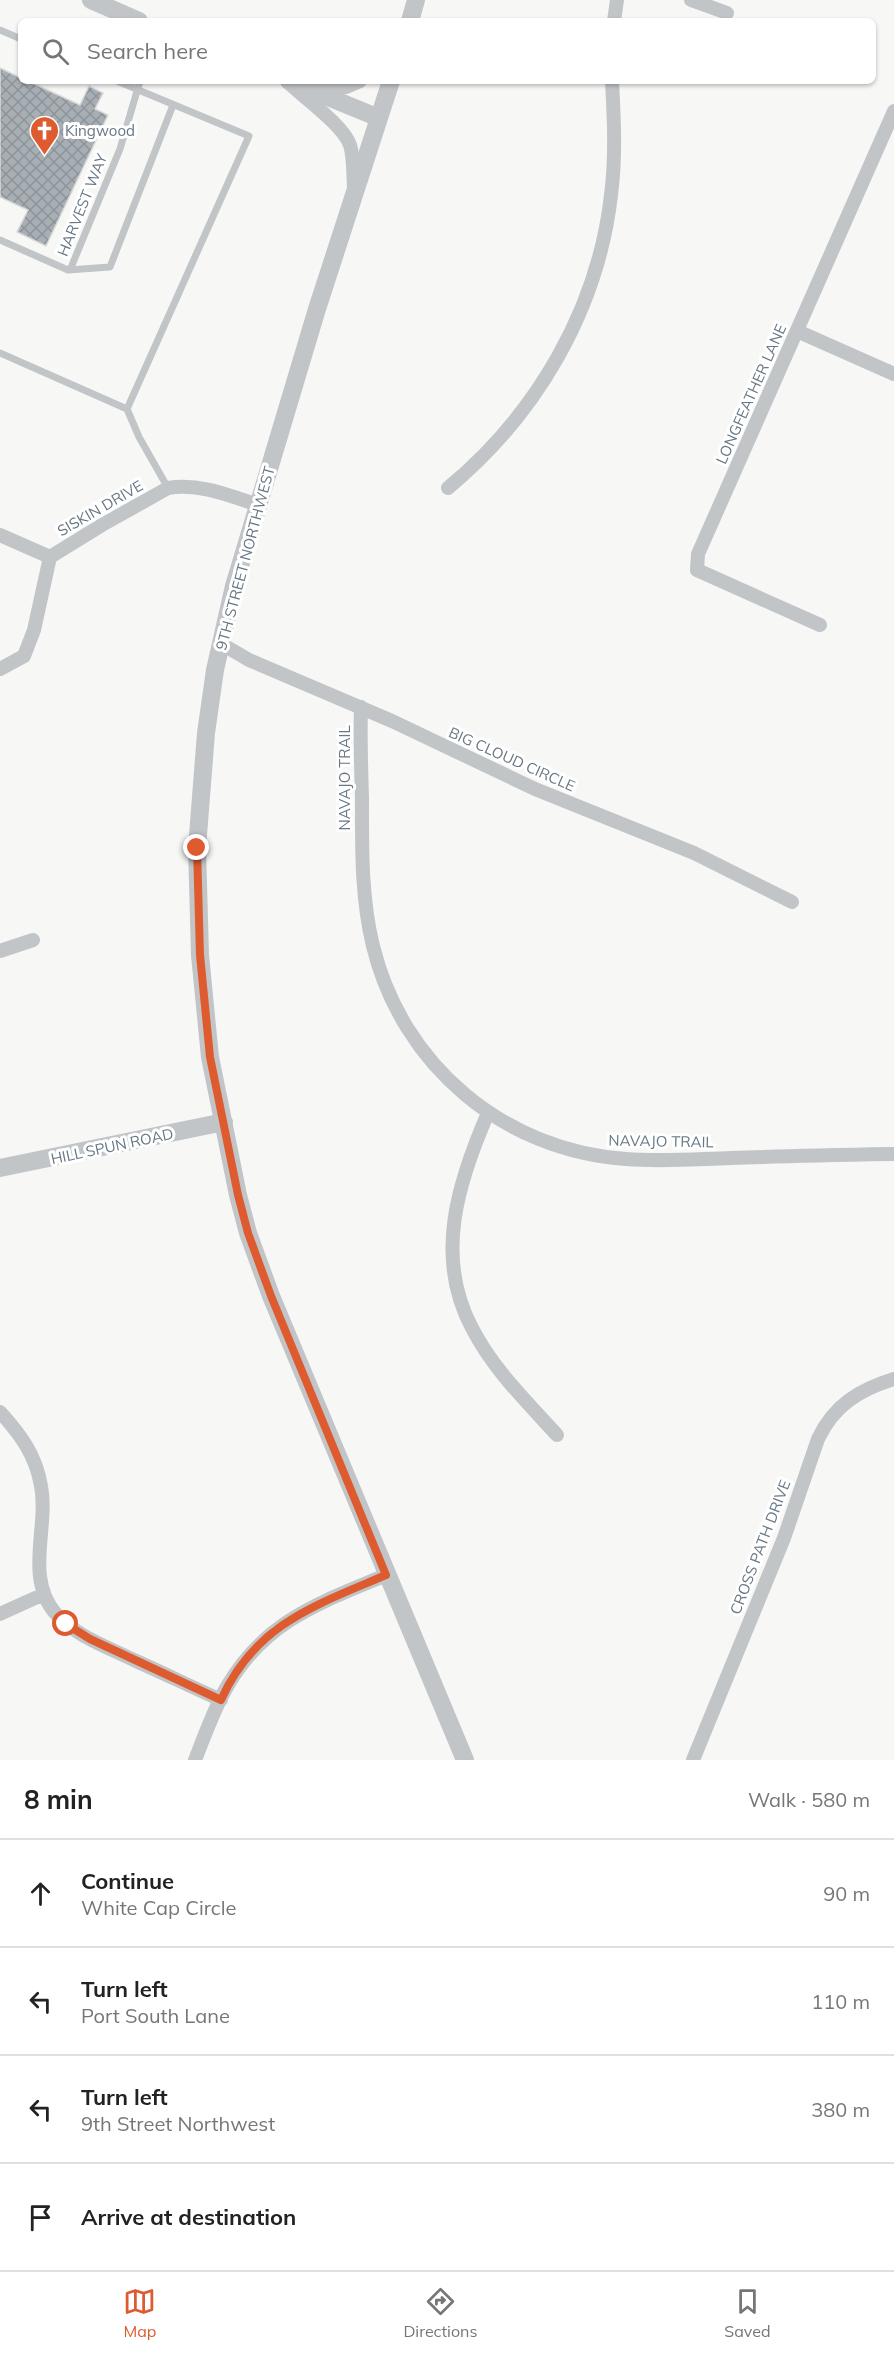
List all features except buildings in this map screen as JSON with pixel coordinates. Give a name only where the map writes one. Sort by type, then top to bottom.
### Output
[{"type":"street","points":[[92,0],[132,18]]},
{"type":"street","points":[[411,18],[416,0]]},
{"type":"street","points":[[614,18],[617,0]]},
{"type":"street","points":[[691,0],[727,13]]},
{"type":"street","points":[[291,84],[345,136],[352,158],[354,191]]},
{"type":"street","points":[[295,84],[379,118]]},
{"type":"street","points":[[315,92],[353,84]]},
{"type":"street","name":"9TH STREET NORTHWEST","points":[[390,84],[354,191],[258,505],[220,644],[206,733],[197,848],[200,955],[210,1057],[248,1233],[271,1296],[465,1760]]},
{"type":"street","points":[[448,488],[466,473],[512,425],[558,359],[582,310],[598,263],[611,194],[615,151],[612,84]]},
{"type":"street","name":"LONGFEATHER LANE","points":[[820,625],[698,570],[698,554],[894,111]]},
{"type":"street","points":[[797,332],[894,374]]},
{"type":"street","name":"SISKIN DRIVE","points":[[0,669],[24,656],[34,630],[50,557],[168,488],[199,487],[258,505]]},
{"type":"street","points":[[0,535],[50,557]]},
{"type":"street","name":"BIG CLOUD CIRCLE","points":[[220,644],[249,660],[361,707],[536,789],[694,853],[792,902]]},
{"type":"street","name":"NAVAJO TRAIL","points":[[361,707],[363,871],[370,927],[381,971],[404,1022],[446,1079],[488,1113],[519,1130],[559,1147],[626,1159],[894,1154]]},
{"type":"street","points":[[0,951],[33,940]]},
{"type":"street","points":[[488,1113],[470,1154],[456,1201],[454,1268],[459,1297],[472,1329],[497,1367],[557,1435]]},
{"type":"street","name":"HILL SPUN ROAD","points":[[0,1168],[224,1122]]},
{"type":"street","name":"CROSS PATH DRIVE","points":[[693,1760],[784,1538],[825,1424],[849,1400],[865,1390],[894,1379]]},
{"type":"street","points":[[0,1412],[28,1446],[39,1474],[43,1500],[38,1549],[39,1571],[44,1594],[54,1612],[74,1629],[221,1700]]},
{"type":"street","points":[[195,1760],[228,1685],[253,1653],[291,1617],[325,1600],[386,1575]]},
{"type":"street","points":[[0,1614],[44,1594]]},
{"type":"lane","points":[[0,30],[18,38]]},
{"type":"lane","points":[[124,84],[249,136],[127,409]]},
{"type":"lane","name":"HARVEST WAY","points":[[70,270],[120,149],[139,84]]},
{"type":"lane","points":[[0,240],[70,270],[110,267],[173,105]]},
{"type":"lane","points":[[0,354],[127,409],[139,437],[168,488]]},
{"type":"place","name":"Kingwood","points":[[44,156]]},
{"type":"route","points":[[66,1624],[90,1639],[221,1700],[239,1669],[265,1639],[291,1617],[325,1600],[386,1575],[271,1296],[248,1233],[238,1195],[210,1057],[198,923],[197,848]]}]
